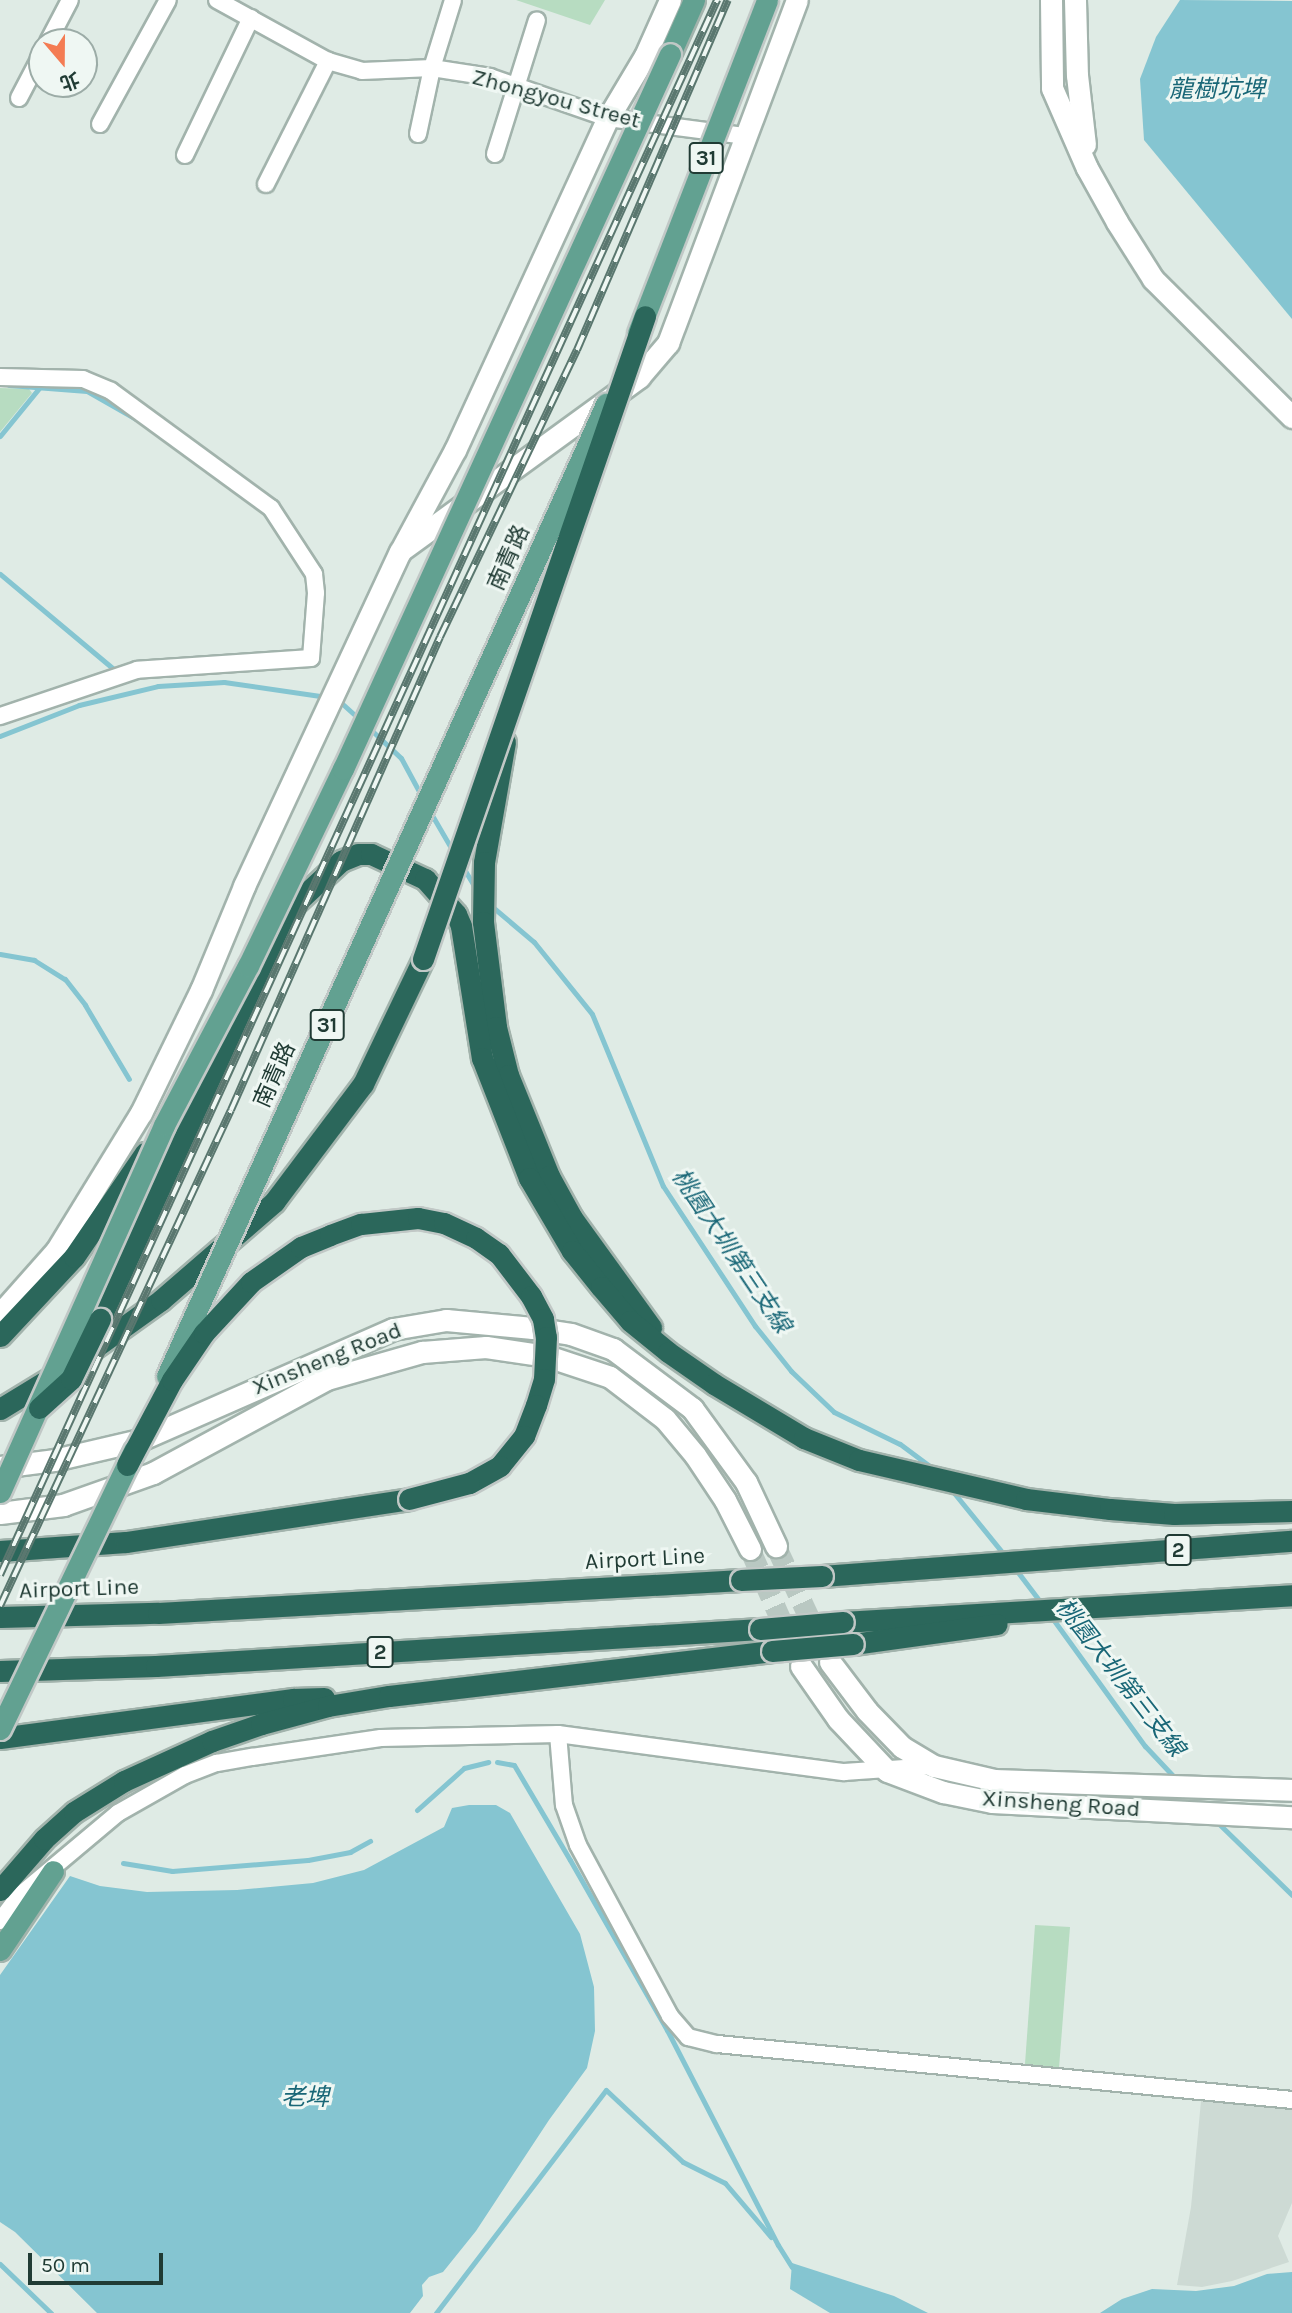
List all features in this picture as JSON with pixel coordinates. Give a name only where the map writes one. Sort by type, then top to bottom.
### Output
[{"type":"highway","points":[[0,1409],[62,1371],[161,1300],[275,1202],[363,1084],[423,959],[645,316]]},
{"type":"highway","points":[[515,690],[484,862],[483,922],[496,1027],[508,1075],[549,1176],[572,1218],[668,1352]]},
{"type":"highway","points":[[39,1408],[71,1379],[285,913],[331,868],[351,856],[365,853],[376,855],[425,880],[456,914],[461,926],[482,1058],[529,1178],[572,1251],[630,1321],[668,1352],[714,1384],[804,1438],[859,1460],[1026,1499],[1174,1514],[1292,1511]]},
{"type":"highway","points":[[0,1336],[75,1257],[164,1125]]},
{"type":"highway","points":[[0,1551],[126,1542],[409,1499],[469,1483],[500,1466],[524,1436],[544,1379],[546,1337],[542,1319],[531,1296],[499,1254],[476,1238],[444,1223],[418,1218],[374,1222],[330,1235],[301,1247],[251,1282],[204,1333],[172,1380],[127,1465]]},
{"type":"highway","name":"Airport Line","points":[[0,1617],[158,1613],[822,1576],[1292,1541]]},
{"type":"highway","name":"2","points":[[0,1671],[156,1666],[843,1622],[1004,1617],[1283,1595]]},
{"type":"highway","points":[[0,1889],[44,1839],[74,1812],[124,1781],[212,1741],[261,1724],[328,1706],[389,1696],[853,1644],[1004,1617]]},
{"type":"highway","points":[[0,1738],[293,1699],[389,1696]]},
{"type":"main road","points":[[0,1314],[56,1251],[141,1113],[201,990],[244,886],[400,552],[455,450],[608,118],[630,83],[670,0]]},
{"type":"main road","points":[[0,1492],[164,1125],[248,966],[343,769],[694,0]]},
{"type":"main road","name":"南青路","points":[[0,1729],[127,1465],[645,316],[767,0]]},
{"type":"main road","points":[[400,552],[639,377],[668,343],[797,0]]},
{"type":"main road","points":[[1051,0],[1052,88],[1087,168],[1153,279],[1292,417]]},
{"type":"main road","points":[[1075,0],[1077,75],[1087,168]]},
{"type":"main road","points":[[630,83],[644,124]]},
{"type":"main road","points":[[429,499],[429,515],[442,521]]},
{"type":"main road","name":"Xinsheng Road","points":[[0,1467],[54,1460],[140,1440],[393,1329],[446,1320],[533,1328],[571,1334],[613,1349],[692,1408],[746,1482],[776,1546]]},
{"type":"main road","name":"Xinsheng Road","points":[[0,1513],[63,1505],[153,1474],[327,1379],[422,1352],[486,1346],[547,1356],[610,1377],[654,1410],[695,1455],[725,1500],[750,1549]]},
{"type":"main road","name":"Xinsheng Road","points":[[830,1662],[867,1711],[902,1747],[934,1766],[994,1780],[1292,1790]]},
{"type":"main road","name":"Xinsheng Road","points":[[802,1666],[838,1719],[887,1771],[943,1792],[992,1802],[1292,1817]]},
{"type":"main road","points":[[0,1950],[53,1871]]},
{"type":"street","points":[[55,28],[70,0]]},
{"type":"street","points":[[100,124],[168,0]]},
{"type":"street","name":"Zhongyou Street","points":[[217,0],[328,61],[362,71],[432,68],[516,84],[608,118],[744,136]]},
{"type":"street","points":[[418,134],[432,68],[453,0]]},
{"type":"street","points":[[185,155],[251,18]]},
{"type":"street","points":[[495,154],[537,20]]},
{"type":"street","points":[[266,184],[328,61]]},
{"type":"street","points":[[19,98],[28,81]]},
{"type":"street","points":[[0,377],[83,379],[111,391],[271,508],[314,574],[311,658],[137,670],[0,716]]},
{"type":"street","points":[[0,1921],[19,1896],[53,1871],[118,1813],[185,1775],[217,1763],[381,1738],[558,1734],[844,1772],[934,1766]]},
{"type":"street","points":[[558,1734],[564,1805],[578,1845],[670,2016],[688,2037],[717,2045],[1292,2100]]},
{"type":"shaded area","points":[[1201,2101],[1292,2109],[1292,2203],[1278,2236],[1289,2262],[1232,2281],[1202,2287],[1177,2285],[1191,2207]]},
{"type":"green space","points":[[516,0],[605,0],[590,25]]},
{"type":"green space","points":[[0,388],[29,389],[32,393],[0,432]]},
{"type":"green space","points":[[1035,1925],[1070,1927],[1059,2068],[1025,2064]]},
{"type":"water","name":"龍樹坑埤","points":[[1180,0],[1292,1],[1292,319],[1144,140],[1140,79],[1156,37]]},
{"type":"water","name":"老埤","points":[[496,1805],[510,1813],[580,1934],[594,1987],[595,2031],[587,2068],[549,2120],[476,2231],[443,2272],[429,2277],[422,2285],[423,2296],[410,2313],[97,2313],[15,2232],[0,2222],[0,1975],[70,1876],[100,1886],[147,1892],[237,1890],[313,1883],[364,1870],[444,1827],[452,1808]]},
{"type":"water","points":[[792,2263],[894,2296],[928,2313],[830,2313],[790,2289]]},
{"type":"water","points":[[1292,2272],[1292,2313],[1100,2313],[1122,2299],[1152,2289],[1196,2291],[1234,2286],[1267,2274]]},
{"type":"waterway","points":[[9,385],[87,391],[136,419]]},
{"type":"waterway","points":[[0,436],[40,387]]},
{"type":"waterway","points":[[0,574],[115,670]]},
{"type":"waterway","name":"桃園大圳第三支線","points":[[0,736],[79,705],[158,686],[224,682],[327,697]]},
{"type":"waterway","name":"桃園大圳第三支線","points":[[337,699],[360,720]]},
{"type":"waterway","name":"桃園大圳第三支線","points":[[368,727],[401,758],[421,795]]},
{"type":"waterway","name":"桃園大圳第三支線","points":[[429,810],[454,853]]},
{"type":"waterway","name":"桃園大圳第三支線","points":[[461,864],[476,889]]},
{"type":"waterway","name":"桃園大圳第三支線","points":[[489,904],[534,942],[592,1014],[663,1186],[755,1326],[791,1371],[834,1412],[900,1444],[935,1470]]},
{"type":"waterway","points":[[0,954],[34,960],[65,979],[85,1005],[129,1079]]},
{"type":"waterway","name":"桃園大圳第三支線","points":[[950,1488],[1006,1557]]},
{"type":"waterway","name":"桃園大圳第三支線","points":[[1014,1567],[1042,1604]]},
{"type":"waterway","name":"桃園大圳第三支線","points":[[1050,1615],[1145,1746],[1176,1779]]},
{"type":"waterway","points":[[417,1810],[464,1768],[488,1762]]},
{"type":"waterway","points":[[497,1762],[514,1765],[570,1860],[667,2030],[778,2245],[792,2267]]},
{"type":"waterway","name":"桃園大圳第三支線","points":[[1216,1821],[1292,1895]]},
{"type":"waterway","points":[[123,1863],[172,1871],[308,1860],[350,1852],[370,1841]]},
{"type":"waterway","points":[[436,2313],[606,2090],[683,2162],[725,2183],[771,2237]]},
{"type":"waterway","points":[[0,2264],[51,2313]]},
{"type":"tunnel","points":[[776,1546],[830,1662]]},
{"type":"tunnel","points":[[750,1549],[801,1665]]},
{"type":"railway","points":[[0,1575],[717,0]]},
{"type":"railway","points":[[0,1606],[231,1110],[440,637],[577,350],[728,0]]}]
